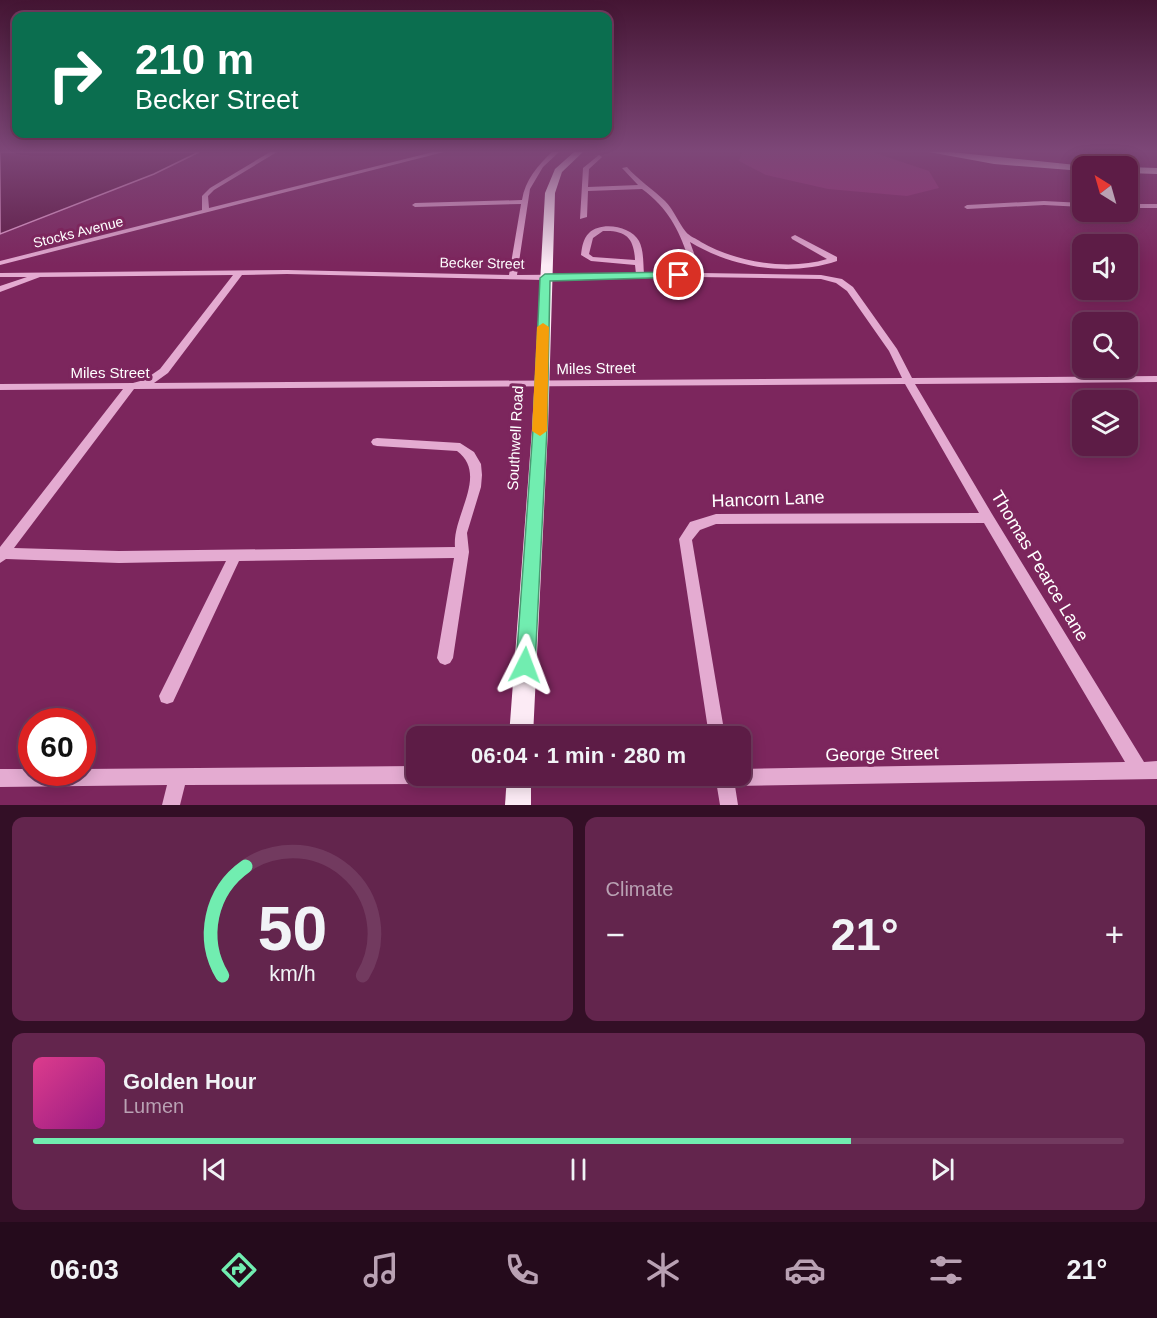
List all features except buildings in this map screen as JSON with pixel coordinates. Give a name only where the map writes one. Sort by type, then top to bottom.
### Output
[{"type":"main road","name":"Southwell Road","points":[[522,726],[540,429],[540,383],[551,190]]},
{"type":"main road","points":[[518,805],[519,786]]},
{"type":"street","points":[[206,212],[205,196],[211,190]]},
{"type":"street","name":"Stocks Avenue","points":[[0,263],[294,190]]},
{"type":"street","points":[[513,277],[524,202],[528,190]]},
{"type":"street","points":[[583,217],[584,190]]},
{"type":"street","points":[[645,190],[666,206],[684,235],[699,275]]},
{"type":"street","points":[[415,205],[524,202]]},
{"type":"street","points":[[967,207],[1044,203],[1072,204]]},
{"type":"street","points":[[1138,206],[1157,206]]},
{"type":"street","points":[[639,263],[591,259],[585,255],[587,240],[593,233],[600,230],[626,233],[636,241],[639,263],[640,275]]},
{"type":"street","points":[[684,235],[718,254],[740,261],[762,264],[814,264],[834,259],[795,237]]},
{"type":"street","points":[[2,555],[130,387],[148,382],[164,371],[240,272]]},
{"type":"street","name":"Becker Street","points":[[0,275],[240,272],[545,278],[640,275],[821,277],[839,281],[850,289],[894,351],[909,382]]},
{"type":"street","points":[[0,289],[42,274]]},
{"type":"street","name":"Miles Street","points":[[0,387],[1157,379]]},
{"type":"street","name":"Thomas Pearce Lane","points":[[909,382],[1139,770]]},
{"type":"street","points":[[377,442],[448,445],[467,451],[477,471],[460,537],[462,552],[445,658]]},
{"type":"street","name":"Hancorn Lane","points":[[715,726],[685,539],[695,526],[716,519],[988,518]]},
{"type":"street","points":[[2,555],[119,557],[462,552]]},
{"type":"street","points":[[167,696],[236,554]]},
{"type":"street","name":"George Street","points":[[751,777],[1157,770]]},
{"type":"street","points":[[0,778],[406,775]]},
{"type":"street","points":[[171,805],[178,778]]},
{"type":"street","points":[[726,786],[729,805]]},
{"type":"shaded area","points":[[0,190],[114,190],[0,234]]},
{"type":"shaded area","points":[[834,190],[933,190],[907,196]]},
{"type":"slow traffic","points":[[540,431],[543,327]]},
{"type":"route","points":[[525,665],[540,429],[545,278],[679,275]]}]
